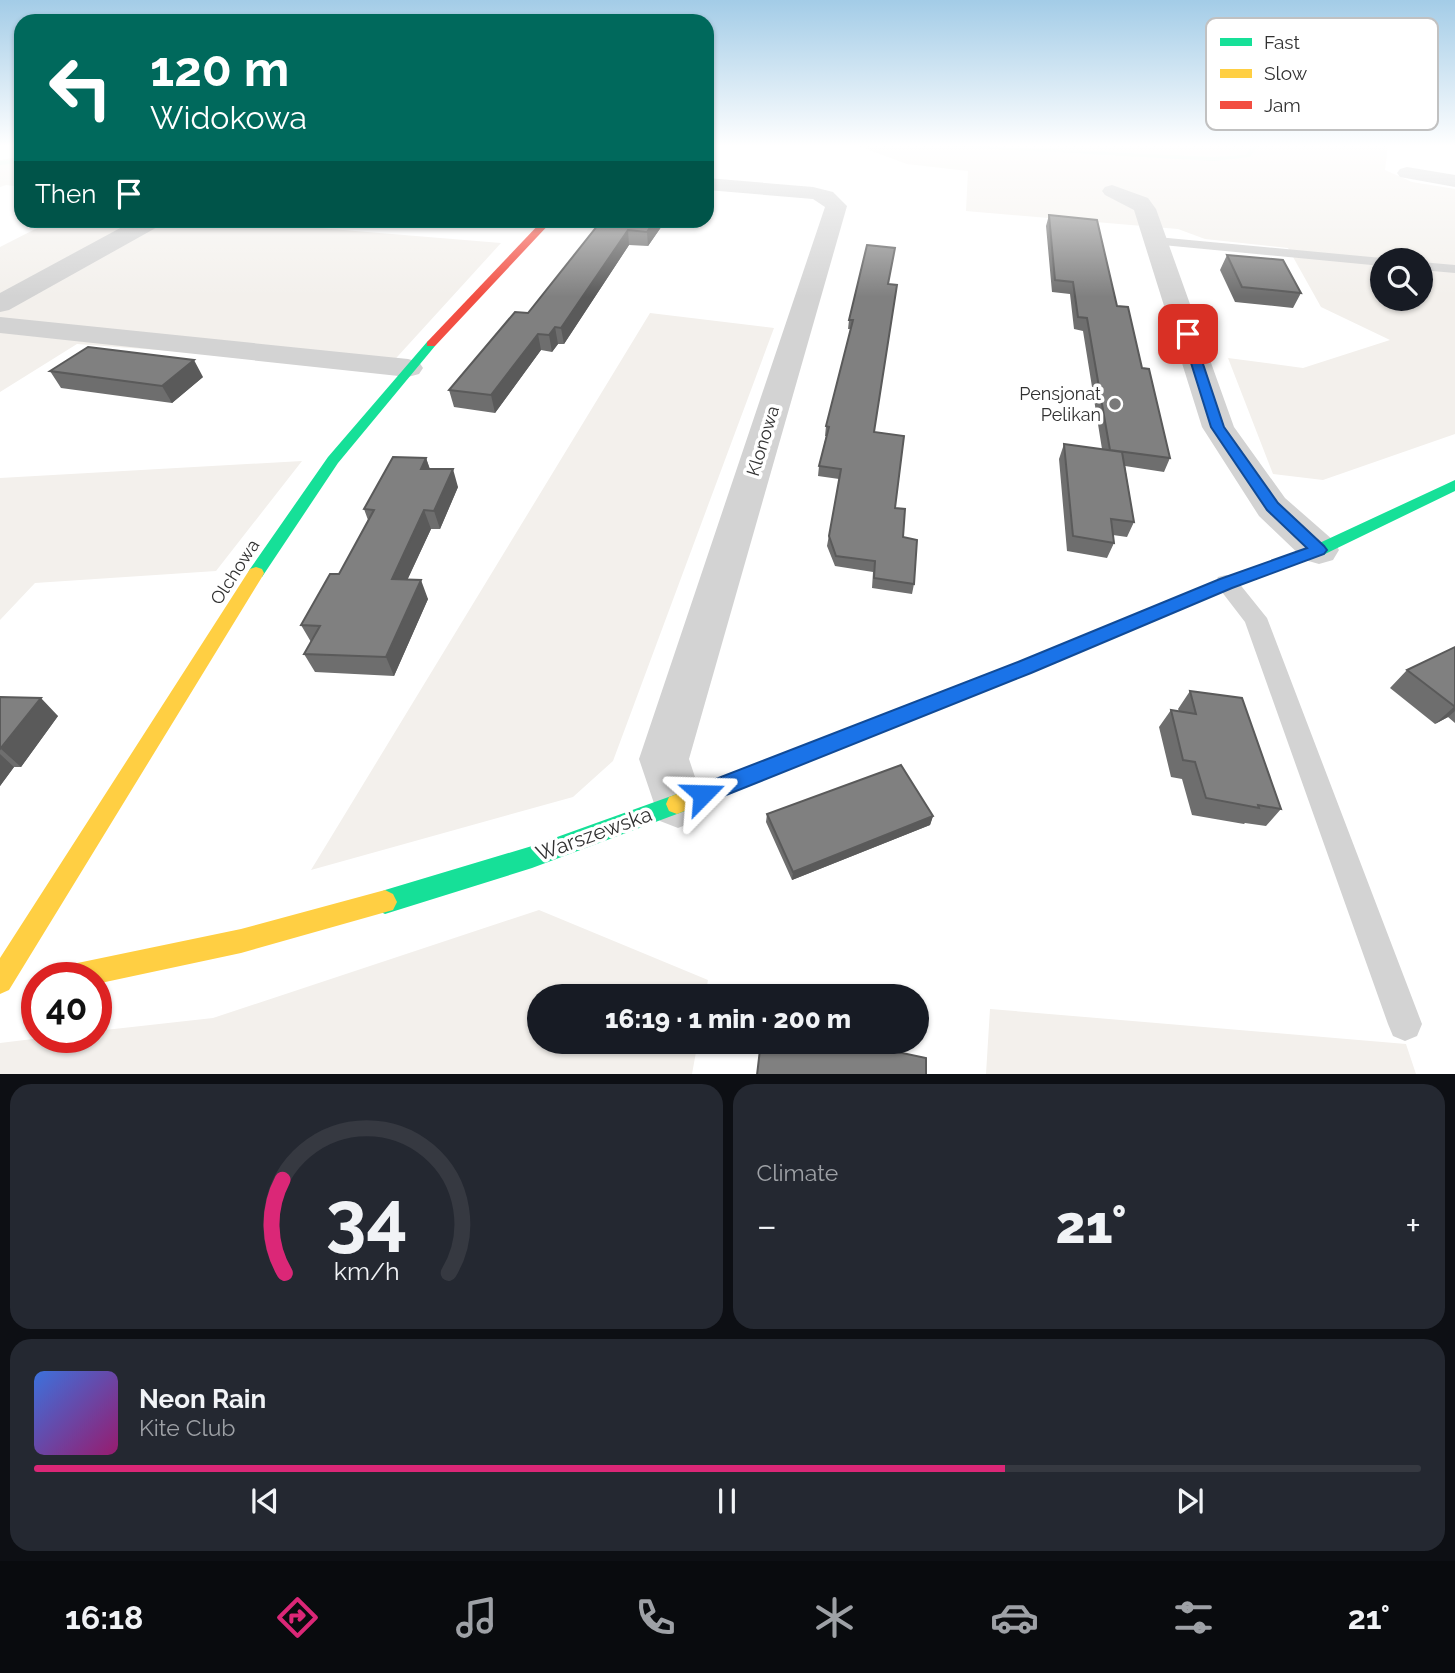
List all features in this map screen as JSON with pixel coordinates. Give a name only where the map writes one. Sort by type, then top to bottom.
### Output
[{"type":"street","name":"Klonowa","points":[[678,804],[664,759],[836,206],[826,196]]},
{"type":"street","points":[[1124,196],[1140,203],[1157,241],[1218,427],[1272,507],[1318,550]]},
{"type":"street","points":[[0,304],[138,228]]},
{"type":"street","name":"Olchowa","points":[[0,981],[255,575],[333,460],[408,368],[541,228]]},
{"type":"street","points":[[0,325],[408,368]]},
{"type":"street","name":"Warszewska","points":[[112,968],[241,941],[370,907],[532,857],[678,804],[1024,667],[1226,583],[1318,550],[1455,485]]},
{"type":"street","points":[[0,991],[21,987]]},
{"type":"lane","points":[[1157,241],[1370,261]]},
{"type":"lane","points":[[1433,267],[1455,269]]},
{"type":"lane","points":[[1226,583],[1255,618],[1405,1024]]},
{"type":"shaded area","points":[[967,196],[1455,196],[1455,434],[1323,480],[1273,474],[1228,358],[1303,368],[1390,340],[1321,307],[1288,248],[1205,239],[1178,229],[966,211]]},
{"type":"shaded area","points":[[37,228],[319,228],[501,243],[388,367],[77,344],[0,392],[0,247]]},
{"type":"shaded area","points":[[650,313],[774,328],[613,761],[573,797],[311,870]]},
{"type":"shaded area","points":[[302,461],[216,571],[35,583],[0,620],[0,478]]},
{"type":"shaded area","points":[[539,910],[708,980],[707,984],[527,984],[527,1054],[696,1054],[692,1074],[0,1074],[0,1043],[21,1040],[21,1053],[112,1053],[112,1029],[213,1018]]},
{"type":"shaded area","points":[[990,1009],[1406,1044],[1416,1074],[986,1074]]},
{"type":"building","points":[[1049,215],[1097,220],[1117,306],[1128,307],[1142,368],[1149,369],[1170,458],[1110,450],[1087,318],[1078,317],[1073,282],[1055,280]]},
{"type":"building","points":[[596,228],[650,228],[647,232],[628,230],[561,328],[555,327],[549,335],[538,334],[491,395],[449,390],[515,312],[528,313]]},
{"type":"building","points":[[867,245],[895,248],[888,284],[897,285],[874,432],[904,436],[895,508],[905,509],[903,537],[917,540],[914,584],[874,578],[875,561],[836,556],[829,536],[841,469],[819,466],[829,427],[826,426],[853,320],[849,320]]},
{"type":"building","points":[[1227,255],[1283,260],[1301,293],[1242,287]]},
{"type":"building","points":[[88,347],[194,360],[162,386],[50,371]]},
{"type":"building","points":[[1064,444],[1122,452],[1134,522],[1111,519],[1114,543],[1073,536]]},
{"type":"building","points":[[393,457],[426,458],[421,469],[453,469],[434,511],[424,510],[392,579],[421,580],[386,657],[304,654],[320,626],[301,625],[330,574],[339,574],[374,510],[364,509]]},
{"type":"building","points":[[1455,647],[1455,706],[1454,706],[1407,670]]},
{"type":"building","points":[[1190,691],[1242,698],[1281,809],[1258,805],[1259,808],[1206,798],[1195,762],[1183,760],[1171,710],[1196,714]]},
{"type":"building","points":[[0,697],[41,698],[0,749]]},
{"type":"building","points":[[901,765],[933,816],[793,872],[767,814]]},
{"type":"building","points":[[759,1054],[907,1054],[926,1058],[926,1074],[757,1074]]},
{"type":"traffic: fast","points":[[256,573],[333,460],[431,344]]},
{"type":"traffic: fast","points":[[1056,654],[1226,583],[1319,550],[1455,485]]},
{"type":"traffic: fast","points":[[385,902],[532,857],[677,804]]},
{"type":"traffic: slow","points":[[0,981],[256,573]]},
{"type":"traffic: slow","points":[[677,804],[1056,654]]},
{"type":"traffic: slow","points":[[112,968],[241,941],[385,902]]},
{"type":"traffic: jam","points":[[431,344],[541,228]]},
{"type":"place","name":"Pensjonat Pelikan","points":[[1115,404]]},
{"type":"route","points":[[703,794],[1024,667],[1226,583],[1318,550],[1272,507],[1218,427],[1188,334]]}]
